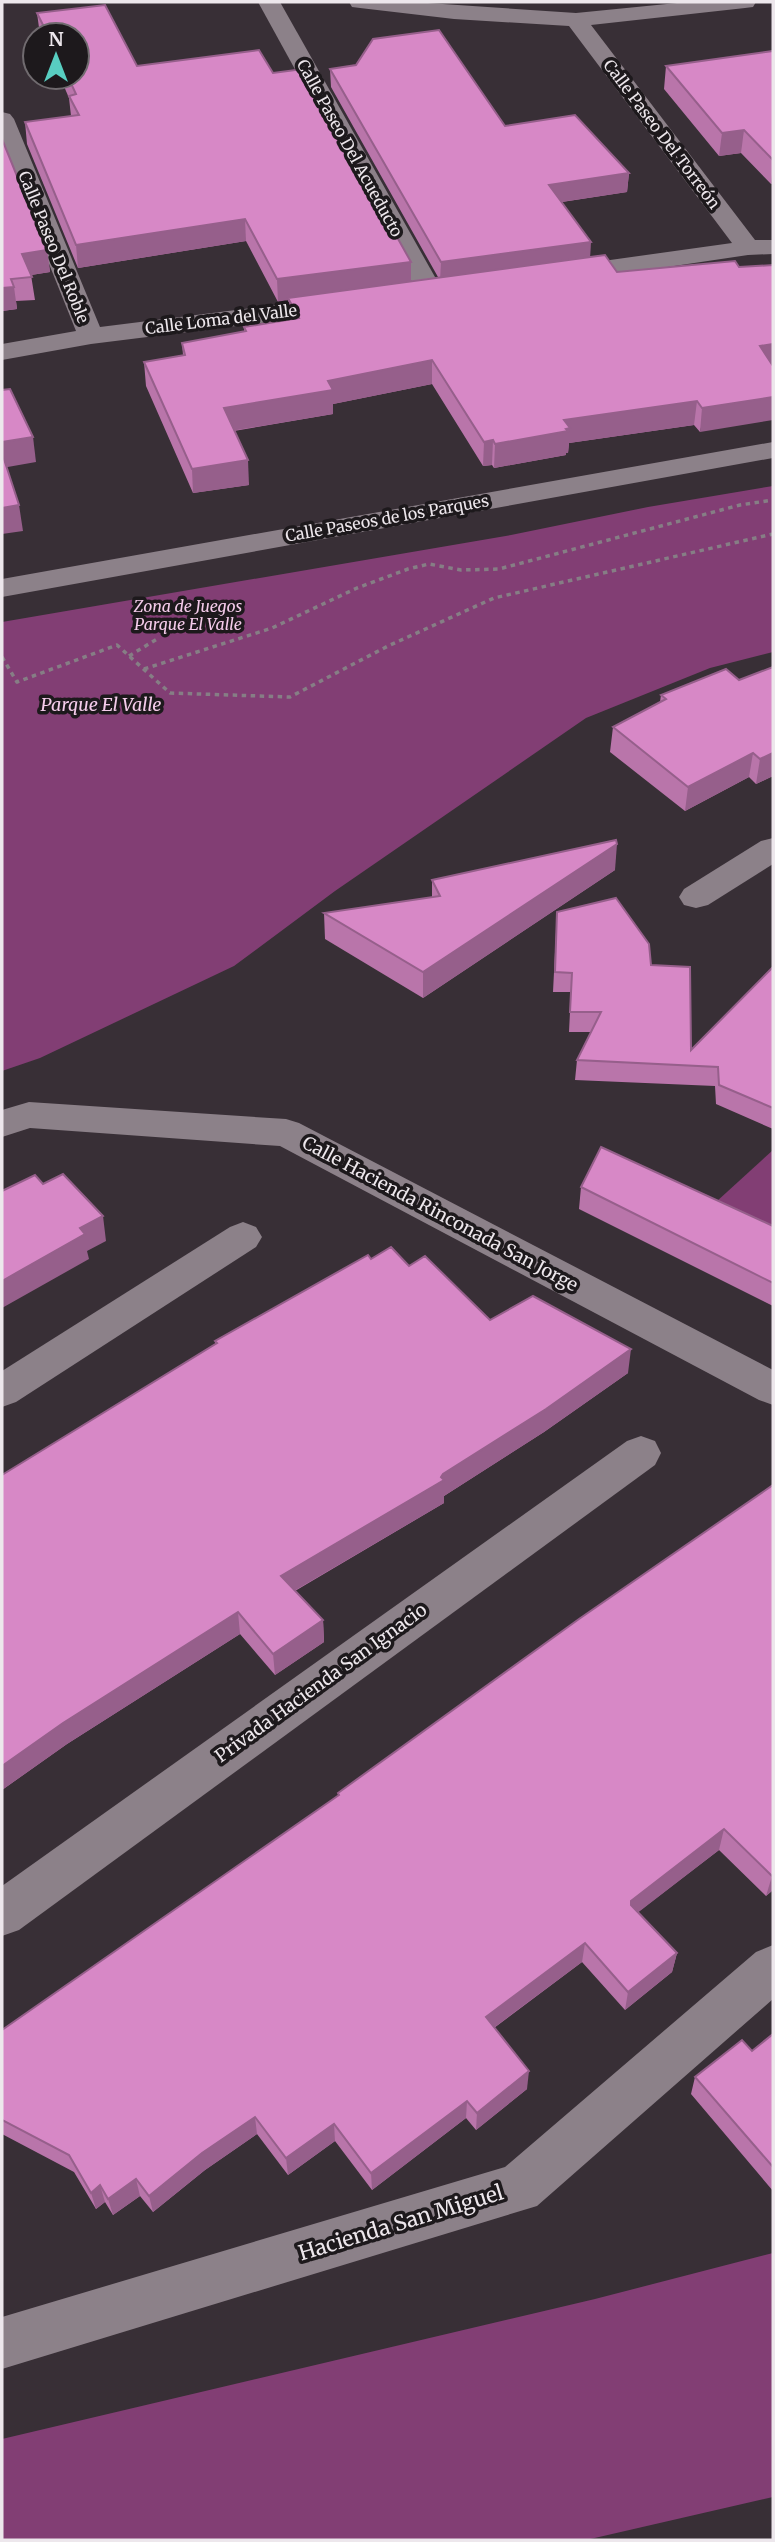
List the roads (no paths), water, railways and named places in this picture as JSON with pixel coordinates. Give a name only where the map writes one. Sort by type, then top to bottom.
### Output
[{"type":"street","name":"Calle Paseo Del Acueducto","points":[[269,2],[431,293]]},
{"type":"street","points":[[360,2],[454,13],[576,20],[745,2]]},
{"type":"street","name":"Calle Paseo Del Torreón","points":[[576,20],[761,247]]},
{"type":"street","name":"Calle Paseo Del Roble","points":[[2,119],[91,336]]},
{"type":"street","points":[[541,277],[761,247]]},
{"type":"street","points":[[404,297],[459,289]]},
{"type":"street","name":"Calle Loma del Valle","points":[[2,352],[91,336],[363,302]]},
{"type":"street","name":"Calle Paseos de los Parques","points":[[2,588],[773,450]]},
{"type":"street","points":[[696,897],[773,849]]},
{"type":"street","name":"Calle Hacienda Rinconada San Jorge","points":[[2,1124],[29,1115],[286,1133],[773,1389]]},
{"type":"street","points":[[2,1391],[243,1237]]},
{"type":"street","name":"Privada Hacienda San Ignacio","points":[[2,1913],[641,1452]]},
{"type":"street","name":"Hacienda San Miguel","points":[[2,2343],[519,2188],[773,1968]]},
{"type":"park label","name":"Zona de Juegos Parque El Valle","points":[[188,615]]},
{"type":"park label","name":"Parque El Valle","points":[[101,705]]}]
